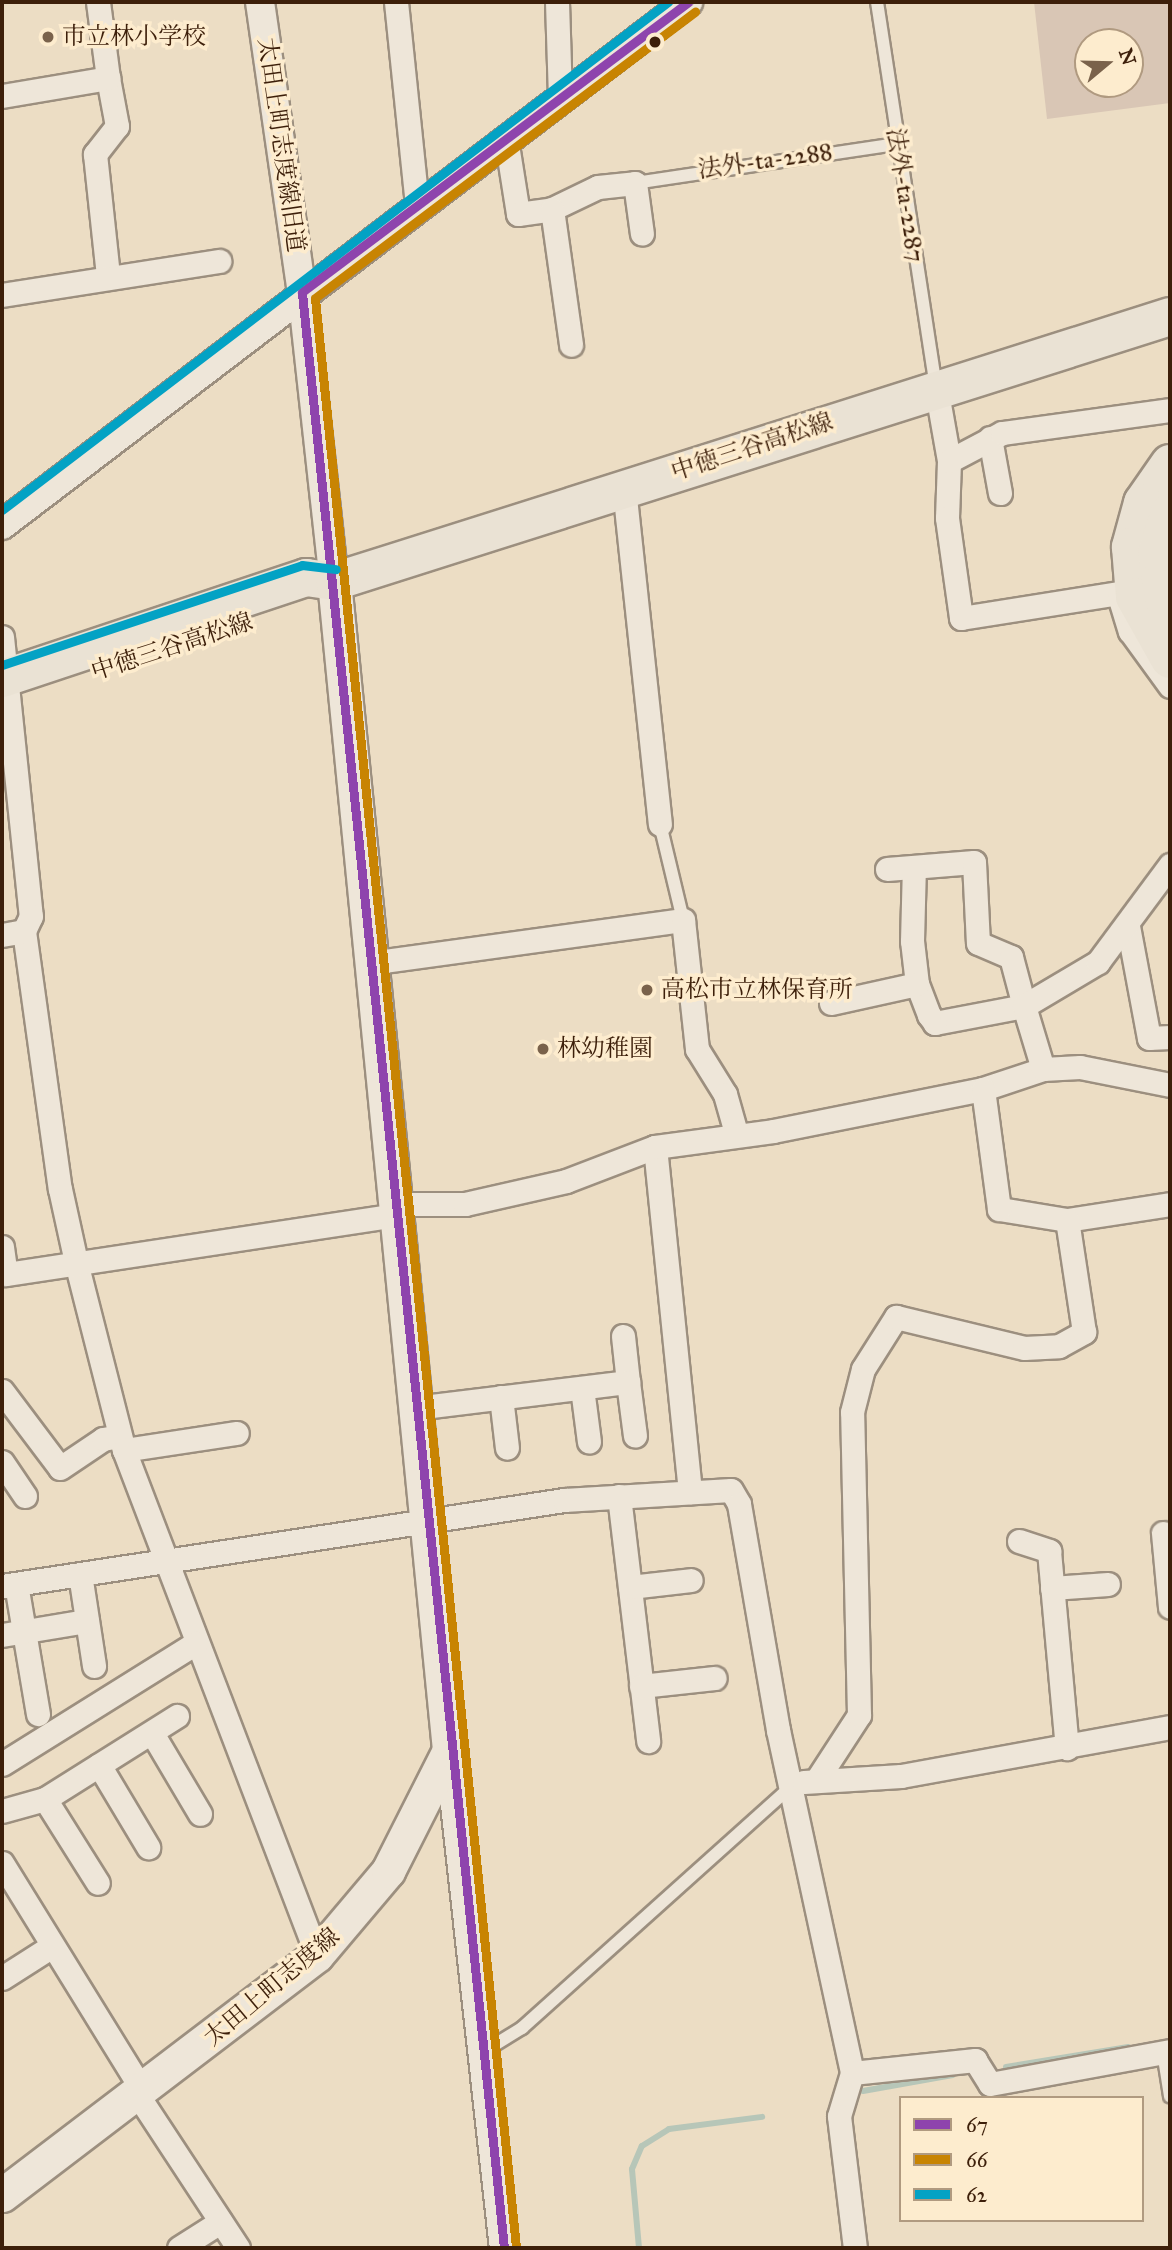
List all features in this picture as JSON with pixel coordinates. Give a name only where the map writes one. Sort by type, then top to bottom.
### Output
[{"type":"highway","points":[[1170,464],[1143,503],[1131,547],[1135,597],[1170,659]]},
{"type":"highway","points":[[1170,513],[1157,553],[1162,595],[1170,612]]},
{"type":"main road","name":"中徳三谷高松線","points":[[5,688],[310,603],[334,580],[936,387],[1170,316]]},
{"type":"main road","points":[[334,580],[369,963],[449,1750]]},
{"type":"main road","name":"太田上町志度線","points":[[2,2195],[317,1955],[388,1871],[449,1750]]},
{"type":"street","points":[[98,2],[117,126],[95,154],[108,275]]},
{"type":"street","name":"太田上町志度線旧道","points":[[260,2],[302,292],[334,580]]},
{"type":"street","points":[[396,2],[417,205]]},
{"type":"street","points":[[557,2],[560,98]]},
{"type":"street","points":[[2,525],[302,292],[688,2]]},
{"type":"street","points":[[2,96],[108,78]]},
{"type":"street","points":[[506,138],[518,214],[552,209],[598,187],[635,183],[642,234]]},
{"type":"street","points":[[552,209],[571,345]]},
{"type":"street","points":[[2,296],[108,275],[219,261]]},
{"type":"street","points":[[936,387],[949,461],[947,518],[961,618],[1118,593]]},
{"type":"street","points":[[949,461],[990,438],[1170,410]]},
{"type":"street","points":[[990,438],[1000,493]]},
{"type":"street","points":[[1170,451],[1138,491],[1125,521],[1116,562],[1118,593],[1130,631],[1170,685]]},
{"type":"street","points":[[624,488],[660,824]]},
{"type":"street","points":[[2,636],[5,688],[31,916],[13,933],[60,1189],[77,1266],[122,1443],[169,1560],[167,1569],[317,1955]]},
{"type":"street","points":[[887,869],[974,862],[978,943],[1012,957],[1043,1069]]},
{"type":"street","points":[[914,867],[912,941],[917,984],[935,1023],[1024,1006],[1098,962],[1128,926],[1170,865]]},
{"type":"street","points":[[369,963],[683,920],[697,1049],[725,1094],[736,1133]]},
{"type":"street","points":[[1128,926],[1149,1038],[1170,1037]]},
{"type":"street","points":[[831,1003],[917,984]]},
{"type":"street","points":[[2,1247],[6,1274],[77,1266],[183,1243],[395,1209],[465,1204],[542,1188],[655,1147],[736,1133],[773,1131],[982,1088],[1043,1069],[1080,1067],[1170,1085]]},
{"type":"street","points":[[982,1088],[999,1209],[1067,1220],[1170,1205]]},
{"type":"street","points":[[655,1147],[690,1492]]},
{"type":"street","points":[[816,1781],[859,1715],[852,1412],[863,1369],[896,1317],[1024,1348],[1059,1346],[1084,1332],[1067,1220]]},
{"type":"street","points":[[623,1336],[635,1436]]},
{"type":"street","points":[[415,1408],[628,1382]]},
{"type":"street","points":[[582,1388],[589,1442]]},
{"type":"street","points":[[4,1396],[60,1468],[103,1439],[122,1443],[237,1433]]},
{"type":"street","points":[[501,1397],[507,1448]]},
{"type":"street","points":[[2,1462],[25,1496]]},
{"type":"street","points":[[38,1714],[25,1632],[9,1585],[427,1519],[619,1496],[731,1490],[739,1504],[790,1785],[852,2073],[839,2116],[855,2248]]},
{"type":"street","points":[[619,1496],[648,1741]]},
{"type":"street","points":[[1163,1533],[1170,1607]]},
{"type":"street","points":[[1019,1541],[1049,1551],[1067,1748]]},
{"type":"street","points":[[80,1573],[94,1666]]},
{"type":"street","points":[[630,1587],[691,1580]]},
{"type":"street","points":[[1052,1588],[1108,1584]]},
{"type":"street","points":[[2,1635],[88,1621]]},
{"type":"street","points":[[2,1764],[196,1643]]},
{"type":"street","points":[[641,1686],[715,1678]]},
{"type":"street","points":[[2,1811],[45,1799],[177,1716]]},
{"type":"street","points":[[790,1785],[901,1776],[953,1763],[1067,1748],[1170,1727]]},
{"type":"street","points":[[152,1733],[200,1814]]},
{"type":"street","points":[[449,1750],[504,2248]]},
{"type":"street","points":[[99,1765],[148,1847]]},
{"type":"street","points":[[45,1799],[98,1883]]},
{"type":"street","points":[[2,1863],[238,2248]]},
{"type":"street","points":[[2,1978],[52,1946]]},
{"type":"street","points":[[852,2073],[975,2060],[990,2084],[1167,2052]]},
{"type":"street","points":[[179,2248],[220,2222]]},
{"type":"lane","name":"法外-ta-2287","points":[[877,2],[896,144],[936,387]]},
{"type":"lane","name":"法外-ta-2288","points":[[635,183],[896,144]]},
{"type":"lane","points":[[660,824],[683,920]]},
{"type":"lane","points":[[483,2052],[522,2028],[790,1785]]},
{"type":"lane","points":[[1167,2052],[1170,2096]]},
{"type":"building","points":[[1034,2],[1170,2],[1170,103],[1047,119]]},
{"type":"waterway","points":[[1006,2067],[1128,2047]]},
{"type":"waterway","points":[[863,2091],[953,2075]]},
{"type":"waterway","points":[[639,2248],[632,2169],[642,2146],[669,2129],[762,2117]]},
{"type":"transit line","name":"62","points":[[2,510],[668,2]]},
{"type":"transit line","name":"67","points":[[504,2248],[302,292],[688,2]]},
{"type":"transit line","name":"66","points":[[516,2247],[315,298],[695,12]]},
{"type":"transit line","name":"62","points":[[2,665],[302,565],[336,569]]},
{"type":"place","name":"市立林小学校","points":[[48,37]]},
{"type":"place","name":"高松市立林保育所","points":[[647,990]]},
{"type":"place","name":"林幼稚園","points":[[543,1049]]}]
